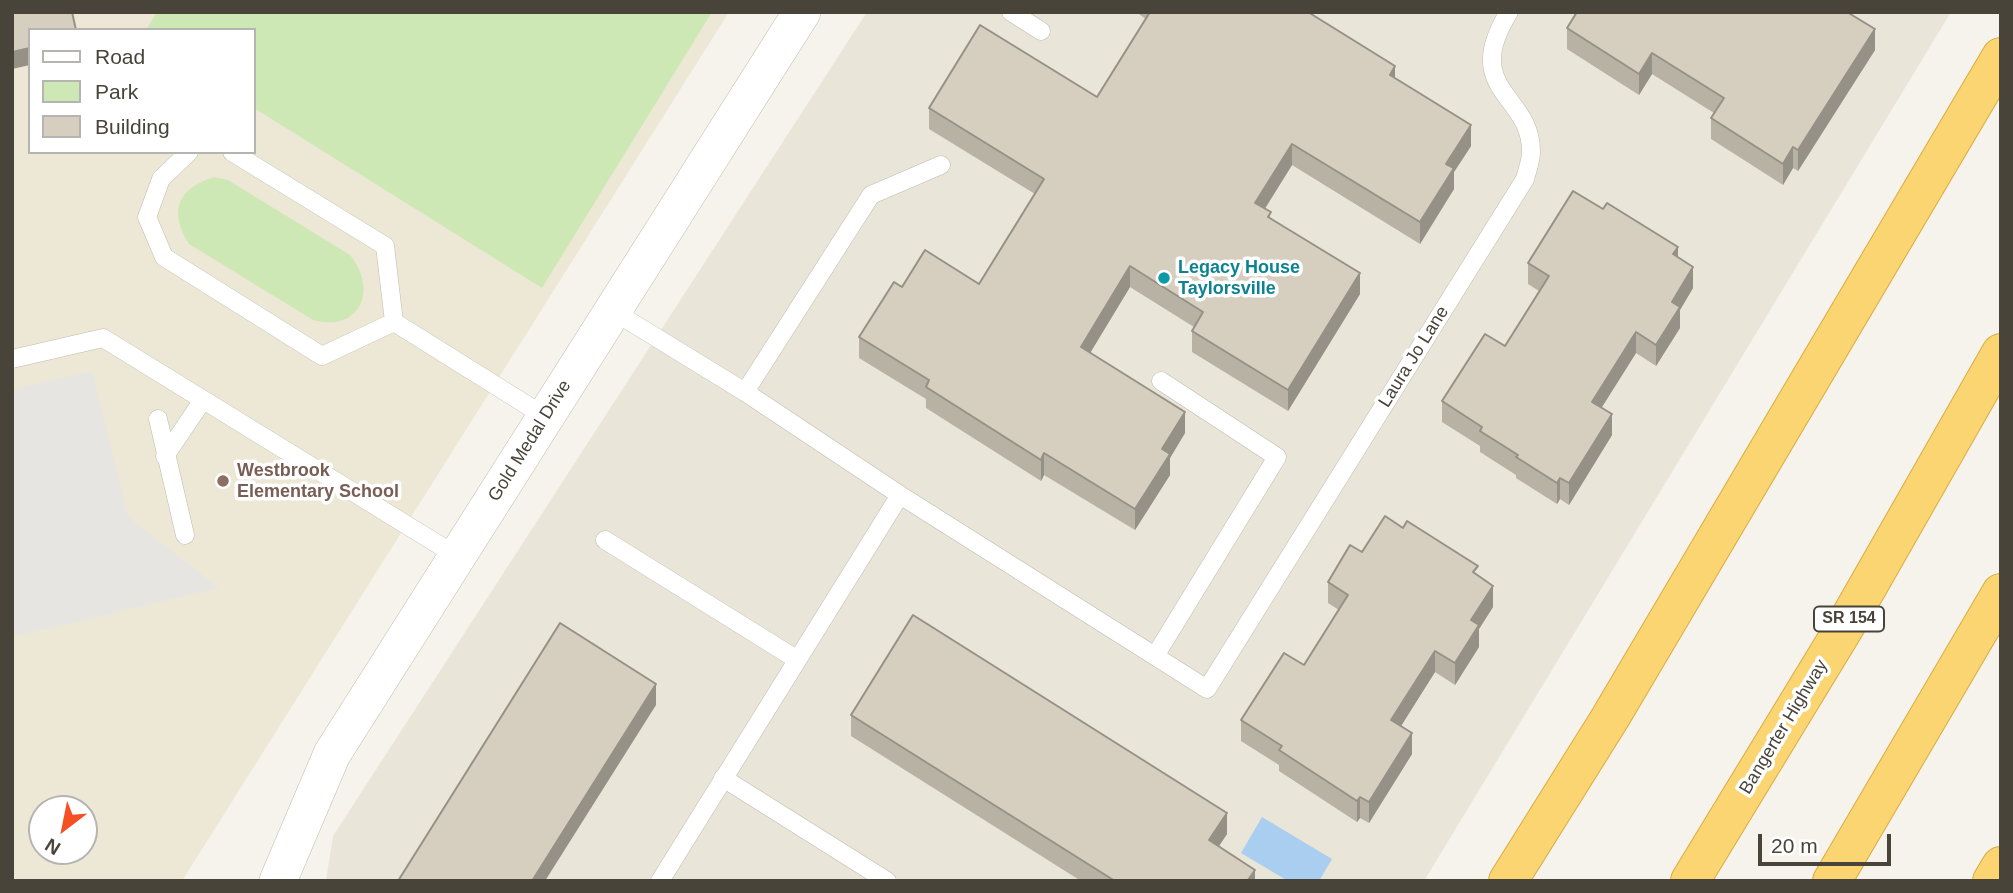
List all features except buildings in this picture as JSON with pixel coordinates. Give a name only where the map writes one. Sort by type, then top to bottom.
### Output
[{"type":"highway","points":[[1508,881],[1610,718],[2001,57]]},
{"type":"highway","name":"Bangerter Highway","points":[[1690,881],[1844,628],[2001,353]]},
{"type":"highway","points":[[1832,881],[2001,593]]},
{"type":"highway","points":[[1992,881],[2001,866]]},
{"type":"street","name":"Gold Medal Drive","points":[[278,881],[332,754],[802,12]]},
{"type":"lane","points":[[1011,12],[1041,31]]},
{"type":"lane","name":"Laura Jo Lane","points":[[1155,656],[1207,690],[1525,179],[1532,153],[1527,128],[1498,86],[1491,58],[1496,32],[1509,12]]},
{"type":"lane","points":[[187,154],[161,179],[147,217],[164,257],[322,356],[394,322]]},
{"type":"lane","points":[[235,154],[385,246],[394,322]]},
{"type":"lane","points":[[745,393],[871,195],[942,165]]},
{"type":"lane","points":[[613,311],[1155,656],[1277,457],[1161,381]]},
{"type":"lane","points":[[394,322],[546,416]]},
{"type":"lane","points":[[12,359],[103,338],[457,556]]},
{"type":"lane","points":[[166,456],[203,400]]},
{"type":"lane","points":[[158,419],[185,535]]},
{"type":"lane","points":[[660,881],[900,495]]},
{"type":"lane","points":[[605,540],[796,659]]},
{"type":"lane","points":[[723,778],[887,881]]},
{"type":"shaded area","name":"Westbrook Elementary School","points":[[12,12],[729,12],[182,881],[12,881]]},
{"type":"shaded area","points":[[867,12],[1951,12],[1424,881],[326,881],[333,836]]},
{"type":"shaded area","points":[[92,371],[128,517],[219,588],[12,637],[12,389]]},
{"type":"green space","points":[[157,12],[712,12],[542,288],[256,109],[256,28],[147,28]]},
{"type":"green space","points":[[214,177],[228,180],[350,255],[363,281],[360,305],[353,314],[343,320],[330,322],[313,320],[189,244],[179,221],[180,202],[192,187]]},
{"type":"water","points":[[1262,817],[1332,859],[1319,881],[1288,881],[1241,853]]},
{"type":"place","name":"Legacy House Taylorsville","points":[[1164,278]]},
{"type":"place","name":"Westbrook Elementary School","points":[[223,481]]}]
